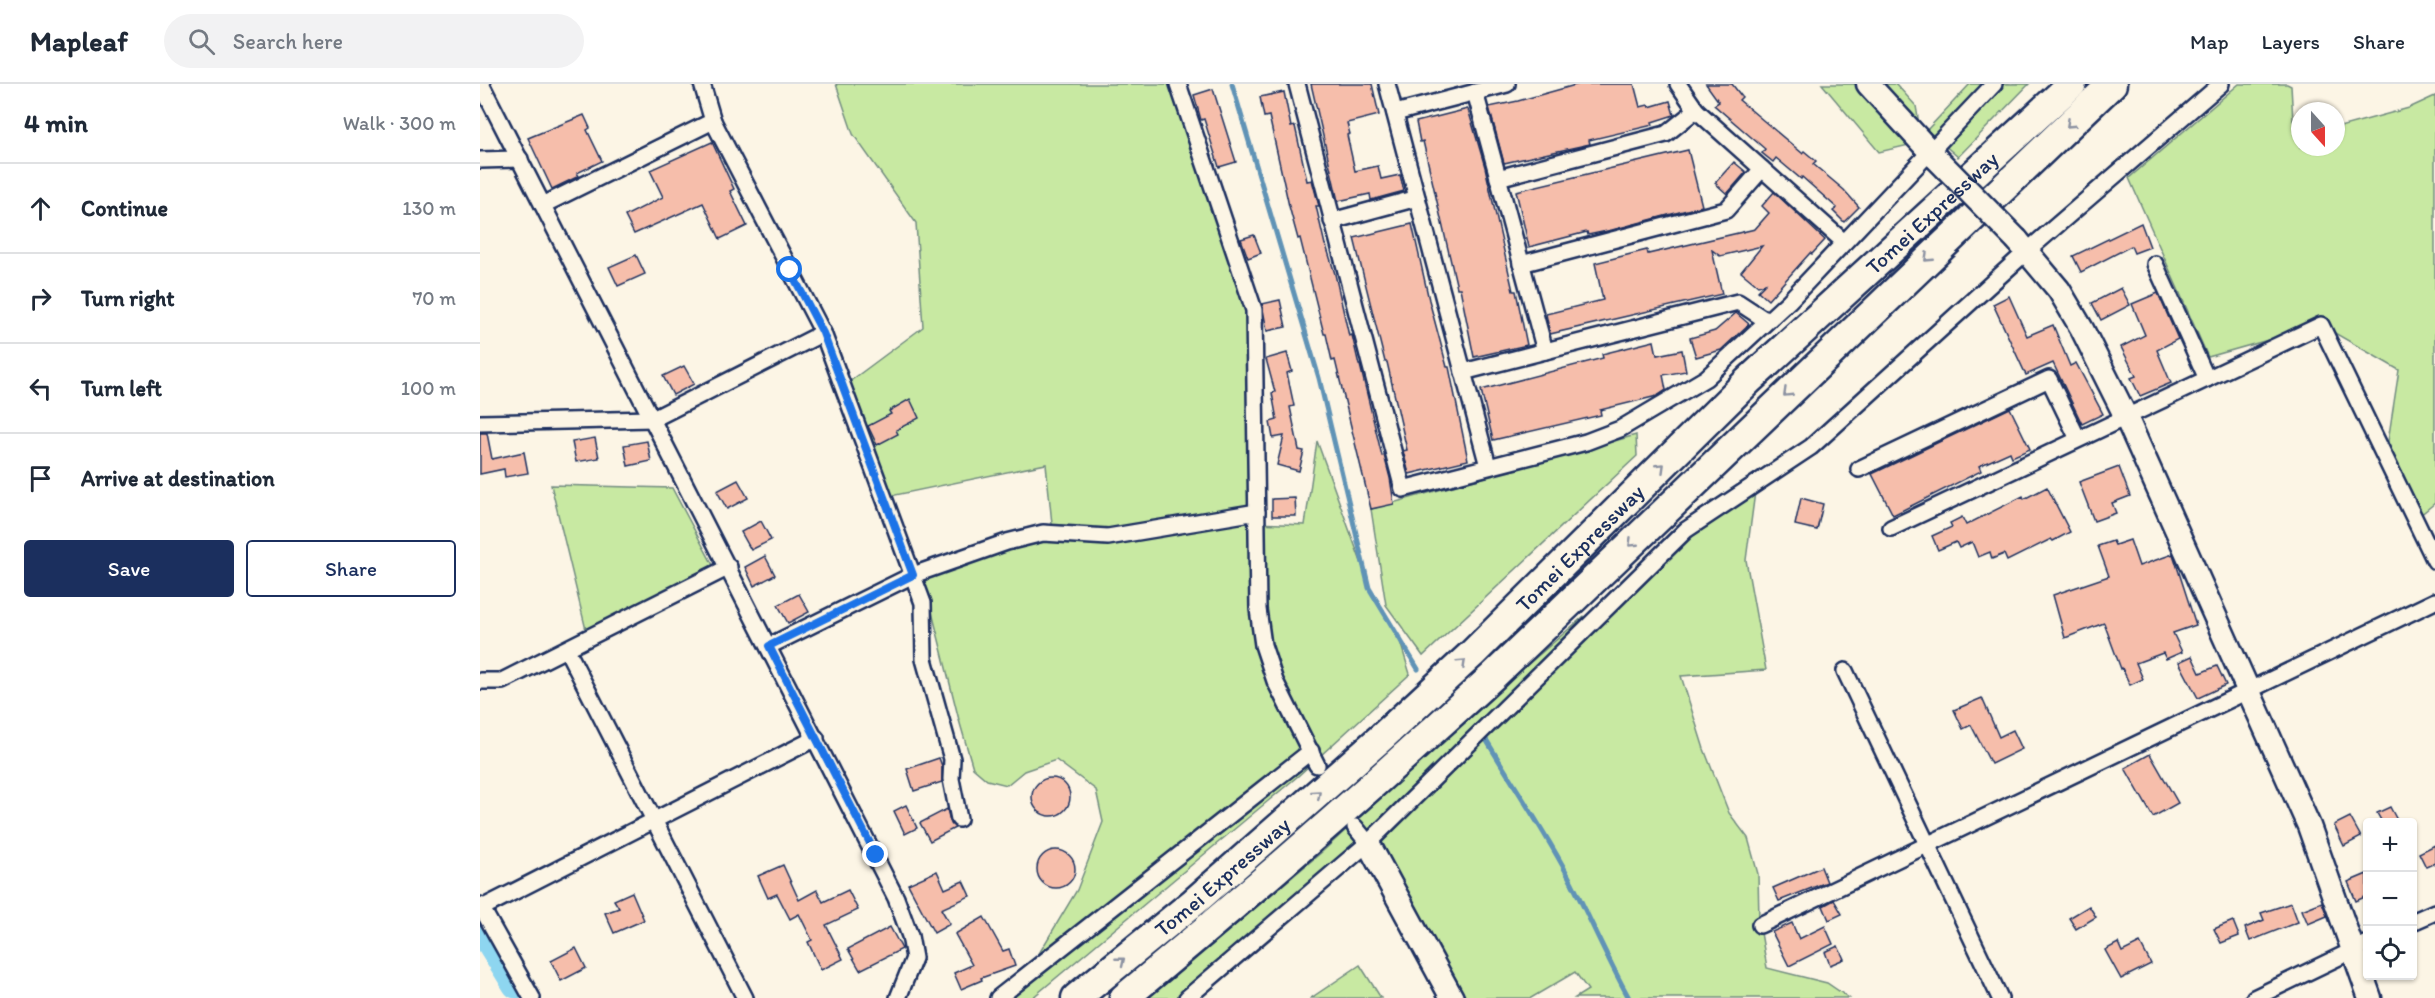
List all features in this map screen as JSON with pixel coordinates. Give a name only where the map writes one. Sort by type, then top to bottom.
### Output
[{"type":"highway","points":[[1748,381],[2046,84]]},
{"type":"highway","name":"Tomei Expressway","points":[[1076,998],[1194,902],[1382,737],[1472,654],[1748,381],[2072,84]]},
{"type":"highway","name":"Tomei Expressway","points":[[1124,998],[1223,916],[1468,699],[2112,84]]},
{"type":"street","points":[[481,84],[485,102],[520,159],[896,898],[910,936],[914,958],[898,998]]},
{"type":"street","points":[[702,84],[713,121],[823,333],[923,603],[924,659],[952,759],[951,779],[959,819]]},
{"type":"street","points":[[998,998],[1314,758],[1275,681],[1263,645],[1258,609],[1254,310],[1178,84]]},
{"type":"street","points":[[1297,84],[1403,489],[1586,442],[1620,429],[1706,378],[1789,301],[1844,242],[1933,154],[1994,84]]},
{"type":"street","points":[[1387,84],[1488,466]]},
{"type":"street","points":[[1395,113],[1507,84]]},
{"type":"street","points":[[1678,84],[1696,110],[1844,242]]},
{"type":"street","points":[[1868,84],[2022,246],[2059,290],[2082,329],[2126,417],[2361,946],[2370,998]]},
{"type":"street","points":[[1187,998],[1686,530],[1811,447],[2022,246],[2221,84]]},
{"type":"street","points":[[1475,92],[1545,351]]},
{"type":"street","points":[[1498,178],[1666,134],[1696,110]]},
{"type":"street","points":[[543,205],[713,121]]},
{"type":"street","points":[[480,160],[520,159]]},
{"type":"street","points":[[1521,264],[1726,210],[1762,169]]},
{"type":"street","points":[[1332,221],[1417,198]]},
{"type":"street","points":[[2155,264],[2207,379]]},
{"type":"street","points":[[1463,372],[1738,302],[1767,321]]},
{"type":"street","points":[[1891,528],[2321,325],[2435,561]]},
{"type":"street","points":[[480,423],[653,419],[823,333]]},
{"type":"street","points":[[1858,470],[2049,379],[2078,439]]},
{"type":"street","points":[[769,646],[913,575],[1007,542],[1042,533],[1107,537],[1257,512]]},
{"type":"street","points":[[480,681],[502,681],[729,567]]},
{"type":"street","points":[[1760,925],[2435,601]]},
{"type":"street","points":[[567,650],[745,998]]},
{"type":"street","points":[[1845,671],[2000,998]]},
{"type":"street","points":[[532,998],[481,908],[655,822],[816,738]]},
{"type":"street","points":[[1362,835],[1452,998]]},
{"type":"street","points":[[2417,920],[2435,912]]},
{"type":"street","points":[[2254,998],[2361,946]]},
{"type":"green space","points":[[836,84],[1178,84],[1224,220],[1255,350],[1257,523],[1305,525],[1317,441],[1373,595],[1398,635],[1410,674],[1298,776],[1032,998],[993,998],[1037,957],[1077,890],[1103,822],[1096,790],[1056,760],[1024,771],[1007,785],[987,780],[973,768],[922,572],[1053,534],[1046,464],[891,496],[849,382],[923,327],[916,223],[853,134]]},
{"type":"green space","points":[[1822,84],[1896,84],[1916,106],[1922,142],[1879,152]]},
{"type":"green space","points":[[1970,84],[2029,84],[1958,157],[1927,130]]},
{"type":"green space","points":[[2239,84],[2287,84],[2291,86],[2291,156],[2345,156],[2345,126],[2409,108],[2435,96],[2435,503],[2419,516],[2387,448],[2399,370],[2321,325],[2208,357],[2129,178]]},
{"type":"green space","points":[[1636,435],[1637,456],[1423,656],[1386,605],[1371,509]]},
{"type":"green space","points":[[551,485],[672,488],[714,567],[587,634]]},
{"type":"green space","points":[[1755,492],[1746,560],[1766,670],[1681,676],[1704,749],[1729,813],[1748,838],[1758,874],[1759,921],[1767,968],[1827,983],[1849,998],[1575,998],[1588,990],[1575,972],[1531,998],[1452,998],[1368,843],[1187,998],[1148,998],[1323,851],[1497,691],[1584,616],[1399,812],[1690,527]]},
{"type":"green space","points":[[1360,965],[1381,998],[1311,998]]},
{"type":"building","points":[[1311,84],[1372,84],[1379,115],[1347,123],[1350,134],[1347,135],[1355,171],[1378,166],[1381,179],[1400,175],[1404,191],[1371,200],[1370,194],[1338,201]]},
{"type":"building","points":[[1579,84],[1634,84],[1640,107],[1670,101],[1674,115],[1652,122],[1653,125],[1589,140],[1590,144],[1504,163],[1489,107]]},
{"type":"building","points":[[1706,84],[1732,84],[1742,97],[1739,100],[1802,153],[1804,151],[1816,161],[1813,164],[1844,190],[1859,207],[1844,222],[1833,211],[1837,208],[1802,177],[1801,179],[1776,158],[1773,162],[1762,153],[1765,149],[1714,105],[1719,102]]},
{"type":"building","points":[[1213,89],[1236,162],[1219,167],[1194,95]]},
{"type":"building","points":[[1284,92],[1291,127],[1295,126],[1307,181],[1312,180],[1319,206],[1316,206],[1325,245],[1335,274],[1349,336],[1352,335],[1382,456],[1384,455],[1394,504],[1371,509],[1335,360],[1332,361],[1300,238],[1298,239],[1289,206],[1269,116],[1264,117],[1260,97]]},
{"type":"building","points":[[1468,109],[1485,167],[1513,291],[1516,291],[1527,345],[1474,357],[1460,288],[1457,288],[1423,141],[1420,142],[1416,122]]},
{"type":"building","points":[[584,115],[590,128],[587,130],[602,161],[577,173],[579,176],[552,189],[528,138]]},
{"type":"building","points":[[712,142],[734,189],[730,191],[747,226],[720,239],[703,203],[634,234],[625,216],[663,197],[650,170]]},
{"type":"building","points":[[1688,150],[1702,206],[1612,230],[1588,235],[1587,232],[1529,247],[1516,191]]},
{"type":"building","points":[[1734,162],[1746,172],[1727,194],[1715,183]]},
{"type":"building","points":[[1774,192],[1825,240],[1812,254],[1810,253],[1768,300],[1758,291],[1765,284],[1758,286],[1741,272],[1762,246],[1720,256],[1712,250],[1722,294],[1550,334],[1546,314],[1603,300],[1595,263],[1647,250],[1648,254],[1755,229],[1769,213],[1762,206]]},
{"type":"building","points":[[2141,223],[2150,247],[2134,253],[2131,246],[2081,272],[2073,256]]},
{"type":"building","points":[[1412,224],[1429,300],[1447,367],[1449,367],[1468,460],[1409,474],[1403,451],[1407,450],[1387,362],[1385,362],[1354,238]]},
{"type":"building","points":[[1254,235],[1261,253],[1248,258],[1241,239]]},
{"type":"building","points":[[636,255],[645,274],[618,286],[609,267]]},
{"type":"building","points":[[2121,288],[2130,305],[2101,320],[2092,303]]},
{"type":"building","points":[[2158,293],[2178,339],[2157,350],[2171,383],[2140,396],[2131,378],[2136,376],[2121,347],[2145,335],[2132,304]]},
{"type":"building","points":[[2009,296],[2027,336],[2053,325],[2070,366],[2076,363],[2103,414],[2082,424],[2053,363],[2026,375],[1993,304]]},
{"type":"building","points":[[1280,300],[1286,327],[1267,331],[1262,304]]},
{"type":"building","points":[[1736,313],[1749,324],[1721,350],[1696,357],[1690,338],[1715,331]]},
{"type":"building","points":[[1654,341],[1657,355],[1682,350],[1686,371],[1663,375],[1666,390],[1657,396],[1600,410],[1601,415],[1493,440],[1481,390],[1603,358],[1602,354]]},
{"type":"building","points":[[1287,353],[1292,371],[1287,373],[1294,406],[1290,407],[1299,450],[1304,451],[1299,471],[1277,465],[1284,436],[1273,438],[1270,422],[1277,420],[1272,393],[1275,392],[1266,359]]},
{"type":"building","points":[[684,366],[694,384],[673,395],[663,376]]},
{"type":"building","points":[[910,399],[919,418],[896,430],[898,434],[877,445],[868,426],[891,414],[889,411]]},
{"type":"building","points":[[2010,408],[2030,449],[2012,457],[2010,452],[1979,466],[1981,471],[1893,515],[1872,474]]},
{"type":"building","points":[[480,433],[487,433],[492,459],[524,452],[528,473],[505,477],[504,469],[480,474]]},
{"type":"building","points":[[595,438],[599,458],[576,462],[572,442]]},
{"type":"building","points":[[647,441],[651,461],[628,466],[624,445]]},
{"type":"building","points":[[2119,467],[2130,496],[2112,503],[2116,513],[2094,521],[2079,482]]},
{"type":"building","points":[[738,480],[748,498],[727,509],[717,491]]},
{"type":"building","points":[[2047,487],[2070,532],[2007,561],[2004,554],[1992,559],[1990,552],[1978,557],[1972,542],[1959,548],[1956,542],[1938,550],[1932,536],[1952,527],[1950,523],[1962,517],[1966,525],[2023,496],[2024,499]]},
{"type":"building","points":[[1295,498],[1296,516],[1272,516],[1272,499]]},
{"type":"building","points":[[1801,498],[1823,504],[1817,530],[1795,525]]},
{"type":"building","points":[[761,521],[771,540],[751,550],[741,532]]},
{"type":"building","points":[[2130,540],[2139,566],[2173,554],[2196,625],[2173,633],[2182,652],[2166,659],[2163,653],[2136,663],[2143,679],[2130,685],[2121,669],[2104,623],[2065,638],[2053,595],[2109,576],[2098,546],[2113,541],[2115,545]]},
{"type":"building","points":[[765,556],[775,575],[754,586],[745,567]]},
{"type":"building","points":[[799,594],[809,612],[788,623],[778,605]]},
{"type":"building","points":[[2192,656],[2200,673],[2217,666],[2226,685],[2198,698],[2179,662]]},
{"type":"building","points":[[1982,698],[1999,737],[2013,730],[2022,749],[1991,764],[1971,725],[1963,729],[1954,710]]},
{"type":"building","points":[[2150,754],[2178,803],[2153,817],[2125,768]]},
{"type":"building","points":[[939,758],[942,766],[942,782],[914,791],[907,769]]},
{"type":"building","points":[[1051,778],[1065,783],[1070,797],[1065,811],[1051,816],[1037,811],[1032,797],[1037,783]]},
{"type":"building","points":[[906,805],[917,828],[905,834],[894,811]]},
{"type":"building","points":[[2390,807],[2396,818],[2380,818],[2377,813]]},
{"type":"building","points":[[947,809],[950,821],[955,828],[930,841],[920,823]]},
{"type":"building","points":[[2350,817],[2361,837],[2344,846],[2334,825]]},
{"type":"building","points":[[2435,845],[2435,863],[2426,867],[2419,853]]},
{"type":"building","points":[[1056,850],[1070,855],[1075,869],[1070,883],[1056,888],[1042,883],[1037,869],[1042,855]]},
{"type":"building","points":[[783,865],[799,900],[817,890],[823,902],[848,890],[858,910],[826,925],[843,959],[821,970],[808,942],[812,940],[799,914],[790,919],[777,894],[768,898],[758,876]]},
{"type":"building","points":[[1821,867],[1827,882],[1779,901],[1773,888]]},
{"type":"building","points":[[937,871],[945,889],[963,881],[970,896],[941,909],[950,924],[934,933],[908,884]]},
{"type":"building","points":[[2363,876],[2363,898],[2356,901],[2348,882]]},
{"type":"building","points":[[632,892],[644,920],[614,933],[605,913],[619,908],[614,900]]},
{"type":"building","points":[[1834,900],[1842,914],[1829,920],[1823,906]]},
{"type":"building","points":[[2322,902],[2327,916],[2308,924],[2302,910]]},
{"type":"building","points":[[2291,903],[2298,922],[2250,941],[2245,928],[2264,920],[2261,913]]},
{"type":"building","points":[[2089,906],[2096,917],[2076,929],[2069,918]]},
{"type":"building","points":[[984,917],[1003,951],[1009,949],[1015,966],[981,978],[982,980],[961,989],[954,973],[972,965],[955,934]]},
{"type":"building","points":[[2233,921],[2239,936],[2221,943],[2214,929]]},
{"type":"building","points":[[1792,923],[1799,939],[1825,926],[1833,944],[1789,966],[1772,932]]},
{"type":"building","points":[[890,927],[902,949],[860,970],[848,949]]},
{"type":"building","points":[[2118,943],[2122,952],[2140,943],[2151,964],[2121,979],[2105,950]]},
{"type":"building","points":[[1838,946],[1844,959],[1830,965],[1825,952]]},
{"type":"building","points":[[576,948],[586,968],[561,981],[551,961]]},
{"type":"waterway","points":[[1232,84],[1319,378],[1369,588],[1418,669]]},
{"type":"waterway","points":[[1487,741],[1542,829],[1572,883],[1629,998]]},
{"type":"waterway","points":[[480,924],[517,984]]},
{"type":"route","points":[[790,270],[823,333],[913,575],[769,646],[876,855]]}]
